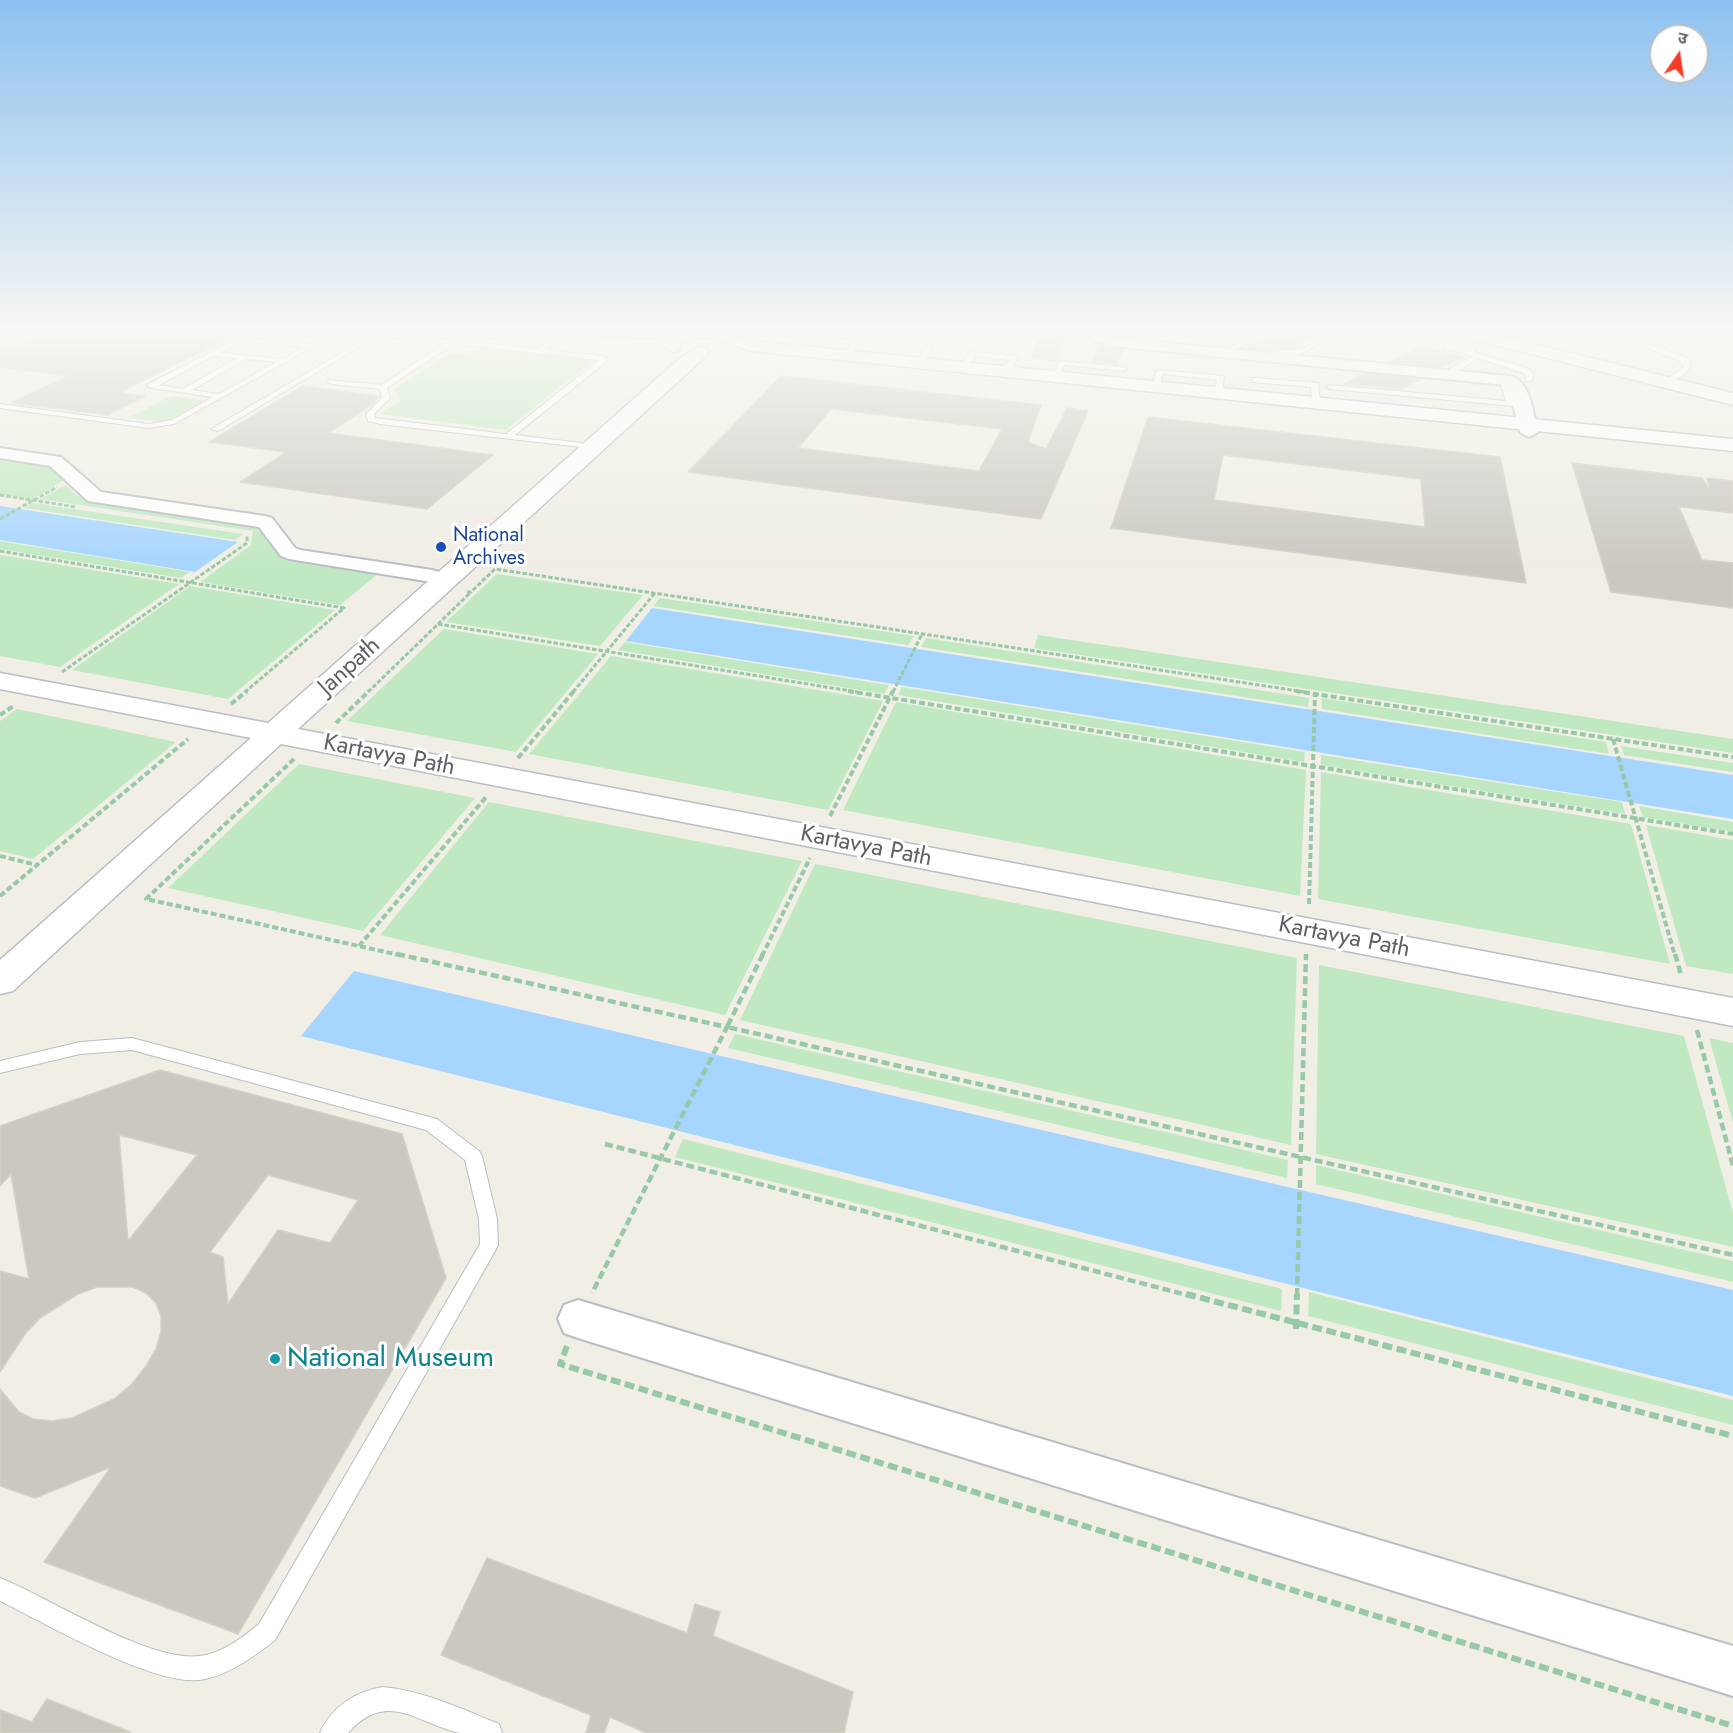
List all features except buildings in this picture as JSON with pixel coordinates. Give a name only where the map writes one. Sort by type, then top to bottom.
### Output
[{"type":"main road","name":"Janpath","points":[[554,475],[581,445],[620,409]]},
{"type":"main road","name":"Janpath","points":[[0,981],[276,741],[435,582],[554,475],[635,409]]},
{"type":"main road","points":[[1337,409],[1733,451]]},
{"type":"main road","points":[[1432,409],[1527,428],[1733,445]]},
{"type":"main road","name":"Kartavya Path","points":[[0,681],[276,741],[1733,1012]]},
{"type":"main road","name":"Janpath","points":[[0,953],[276,741]]},
{"type":"street","points":[[1522,409],[1527,428]]},
{"type":"street","points":[[0,453],[56,461],[95,497],[265,522],[288,552],[296,555],[435,582]]},
{"type":"street","points":[[578,1320],[1733,1671]]},
{"type":"lane","points":[[22,409],[156,426],[174,422],[197,409]]},
{"type":"lane","points":[[215,429],[249,409]]},
{"type":"lane","points":[[375,409],[370,414],[371,419],[581,445]]},
{"type":"lane","points":[[509,436],[543,409]]},
{"type":"lane","points":[[1482,409],[1486,421]]},
{"type":"lane","points":[[0,1067],[81,1048],[132,1044],[430,1124],[472,1156],[488,1219],[489,1245],[267,1632],[241,1653],[197,1669],[151,1662],[0,1589]]},
{"type":"lane","points":[[332,1733],[347,1716],[370,1701],[399,1701],[490,1733]]},
{"type":"path","points":[[0,519],[74,478]]},
{"type":"path","points":[[0,495],[78,507]]},
{"type":"path","points":[[61,673],[247,543],[247,533]]},
{"type":"path","points":[[0,551],[344,608],[228,706]]},
{"type":"path","points":[[333,725],[495,569],[1733,757]]},
{"type":"path","points":[[435,582],[471,592]]},
{"type":"path","points":[[518,759],[655,594]]},
{"type":"path","points":[[438,624],[1733,834]]},
{"type":"path","points":[[830,816],[922,634]]},
{"type":"path","points":[[1309,904],[1315,694]]},
{"type":"path","points":[[0,715],[16,704]]},
{"type":"path","points":[[0,896],[190,738]]},
{"type":"path","points":[[1613,739],[1681,975]]},
{"type":"path","points":[[276,741],[146,899],[727,1027],[1733,1255]]},
{"type":"path","points":[[359,946],[488,795]]},
{"type":"path","points":[[0,856],[38,865]]},
{"type":"path","points":[[811,857],[578,1320],[560,1364],[1733,1726]]},
{"type":"path","points":[[1296,1326],[1306,953]]},
{"type":"path","points":[[1697,1029],[1733,1166]]},
{"type":"path","points":[[605,1144],[1296,1326],[1733,1436]]},
{"type":"green space","points":[[146,409],[194,409],[171,420],[128,418]]},
{"type":"green space","points":[[388,409],[533,409],[506,430],[380,414]]},
{"type":"green space","points":[[0,456],[50,463],[63,481],[32,499],[0,494]]},
{"type":"green space","points":[[66,485],[77,496],[260,525],[279,554],[294,561],[379,573],[340,605],[200,582],[251,545],[253,531],[40,499]]},
{"type":"green space","points":[[33,503],[243,534],[235,540],[24,508]]},
{"type":"green space","points":[[0,541],[190,572],[181,578],[0,549]]},
{"type":"green space","points":[[0,555],[179,584],[60,667],[0,656]]},
{"type":"green space","points":[[497,574],[643,595],[600,646],[446,622]]},
{"type":"green space","points":[[190,586],[335,610],[228,699],[72,670]]},
{"type":"green space","points":[[660,598],[914,636],[908,645],[653,606]]},
{"type":"green space","points":[[444,629],[598,654],[516,752],[347,721]]},
{"type":"green space","points":[[1038,635],[1733,739],[1733,753],[1034,648]]},
{"type":"green space","points":[[926,638],[1309,698],[1308,707],[921,647]]},
{"type":"green space","points":[[625,642],[889,685],[884,694],[618,650]]},
{"type":"green space","points":[[611,656],[883,701],[828,810],[529,754]]},
{"type":"green space","points":[[902,687],[1305,752],[1304,762],[898,695]]},
{"type":"green space","points":[[1322,698],[1606,742],[1609,754],[1322,709]]},
{"type":"green space","points":[[896,702],[1306,770],[1300,896],[843,810]]},
{"type":"green space","points":[[17,709],[176,742],[33,859],[0,851],[0,721]]},
{"type":"green space","points":[[1621,746],[1733,763],[1733,772],[1624,755]]},
{"type":"green space","points":[[1321,755],[1622,802],[1625,814],[1321,765]]},
{"type":"green space","points":[[299,764],[475,798],[363,931],[168,888]]},
{"type":"green space","points":[[1321,772],[1631,824],[1670,964],[1318,899]]},
{"type":"green space","points":[[489,802],[802,861],[725,1015],[380,935]]},
{"type":"green space","points":[[1639,806],[1733,822],[1733,832],[1643,817]]},
{"type":"green space","points":[[1646,825],[1733,840],[1733,974],[1686,966]]},
{"type":"green space","points":[[815,864],[1297,958],[1291,1145],[740,1020]]},
{"type":"green space","points":[[1319,965],[1684,1036],[1733,1213],[1733,1247],[1316,1154]]},
{"type":"green space","points":[[735,1034],[1288,1160],[1287,1178],[728,1048]]},
{"type":"green space","points":[[1709,1038],[1733,1043],[1733,1123]]},
{"type":"green space","points":[[683,1139],[1282,1289],[1281,1311],[675,1157]]},
{"type":"green space","points":[[1316,1165],[1733,1261],[1733,1282],[1316,1184]]},
{"type":"green space","points":[[1309,1292],[1733,1400],[1733,1425],[1308,1316]]},
{"type":"water","points":[[0,506],[238,542],[195,572],[0,540]]},
{"type":"water","points":[[652,608],[1733,775],[1733,819],[626,641]]},
{"type":"water","points":[[354,971],[1733,1290],[1733,1396],[301,1036]]},
{"type":"place","name":"National Archives","points":[[441,547]]},
{"type":"place","name":"National Museum","points":[[275,1359]]}]
